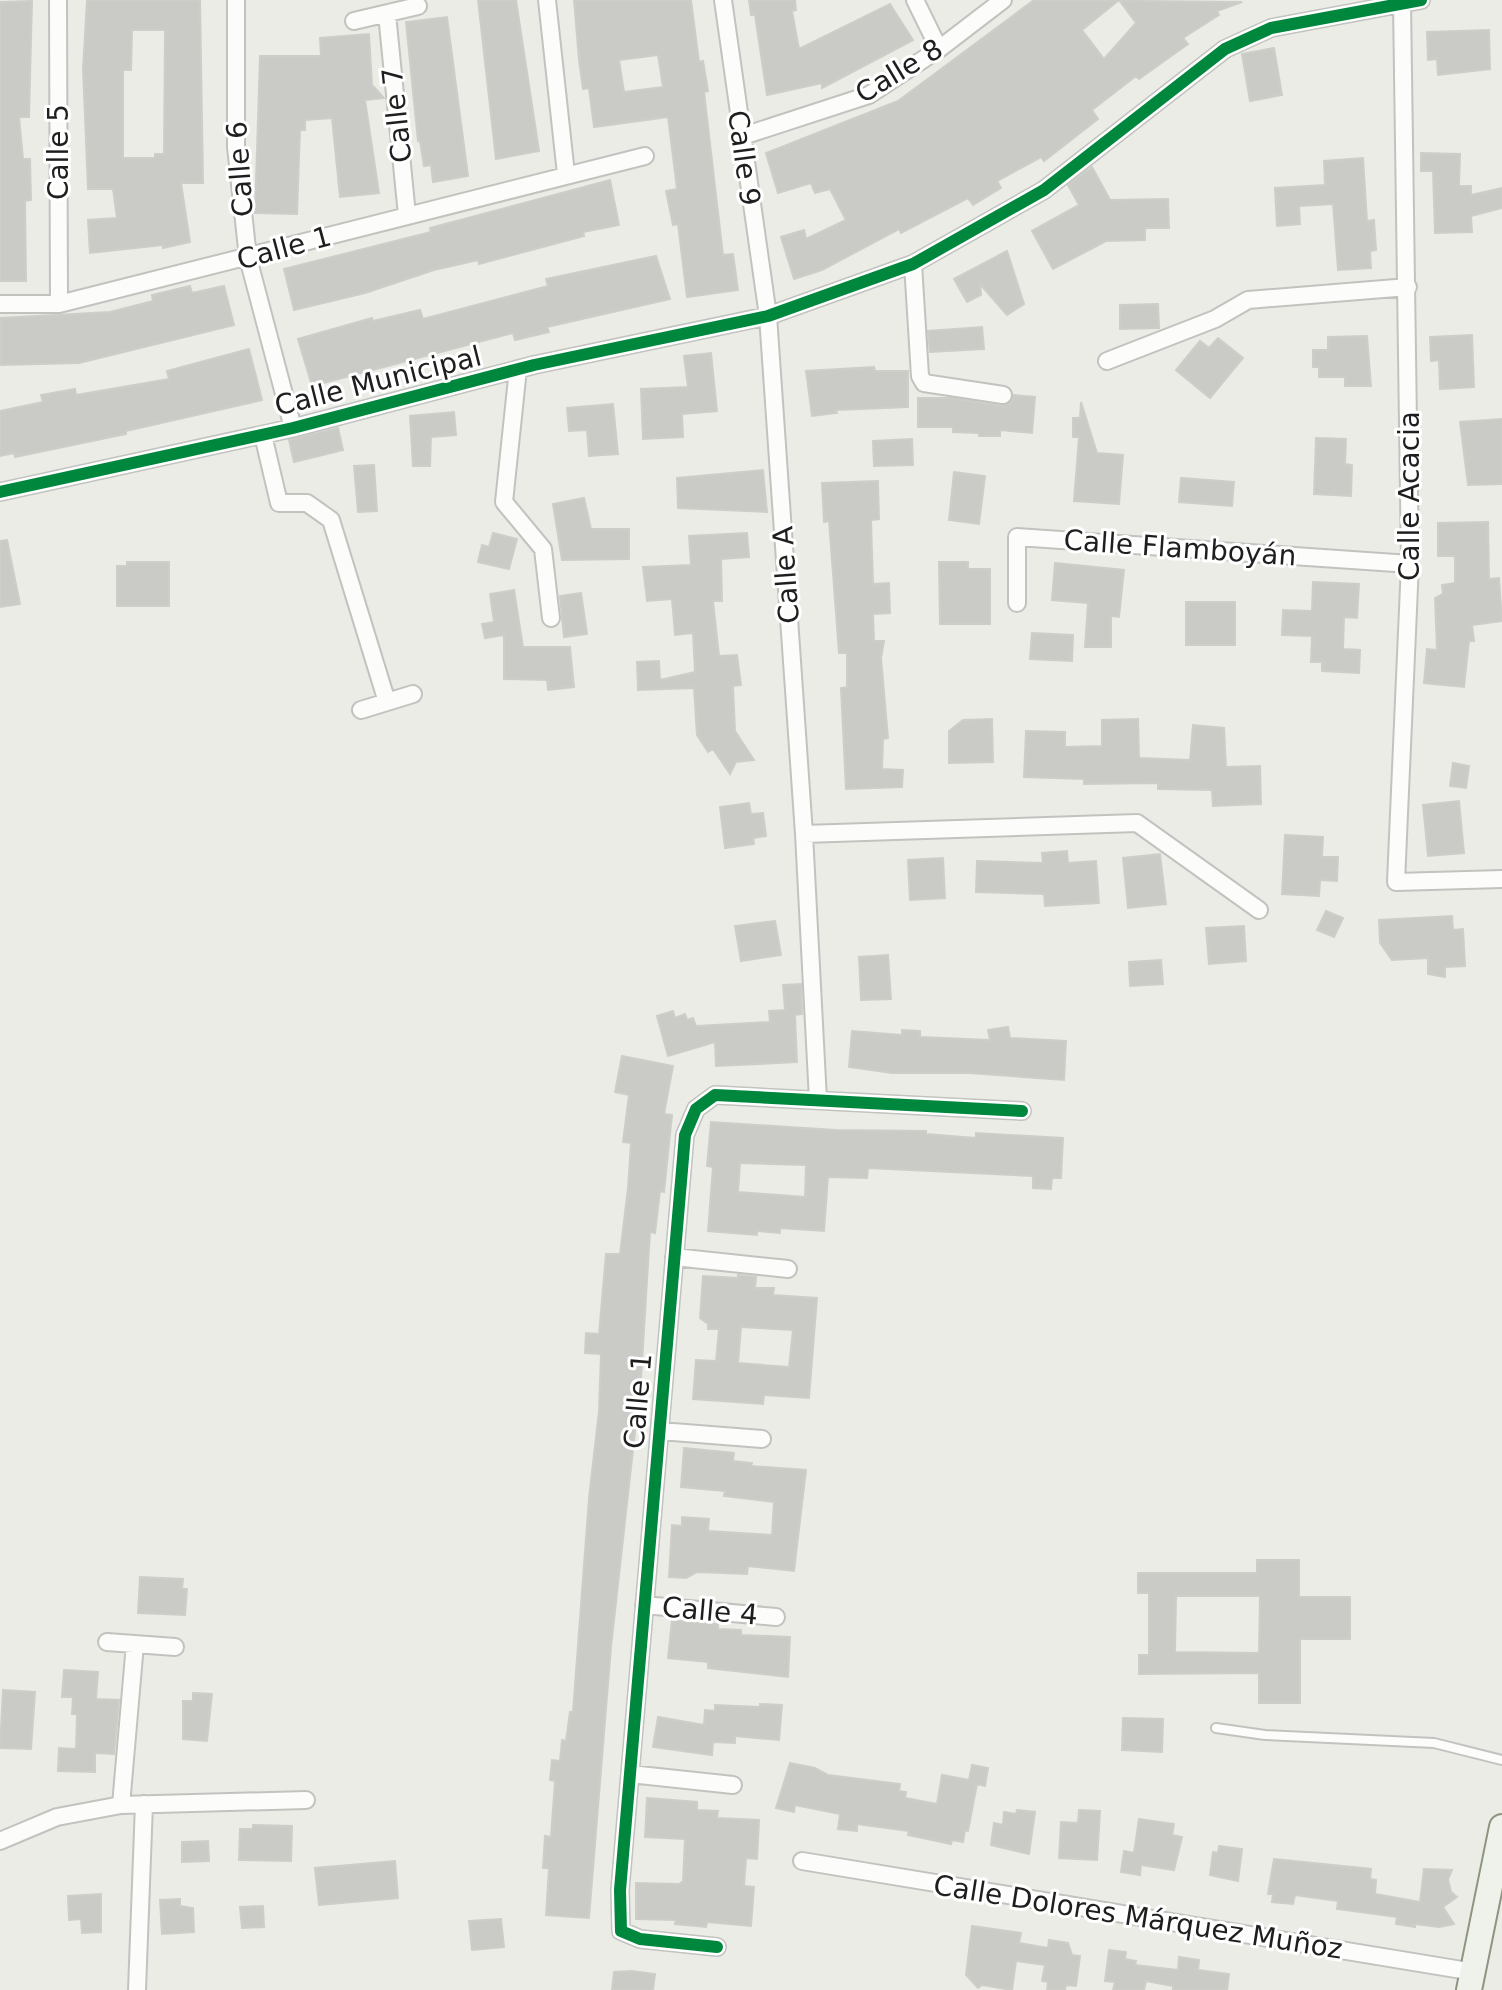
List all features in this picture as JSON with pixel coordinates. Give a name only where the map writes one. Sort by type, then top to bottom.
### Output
[{"type":"street","name":"Calle 5","points":[[58,0],[59,304]]},
{"type":"street","name":"Calle 6","points":[[236,0],[236,147],[248,258],[293,428]]},
{"type":"street","points":[[547,0],[566,174]]},
{"type":"street","name":"Calle 9","points":[[723,0],[740,137],[768,316]]},
{"type":"street","points":[[915,0],[939,49]]},
{"type":"street","name":"Calle 8","points":[[740,137],[869,95],[939,49],[1003,0]]},
{"type":"street","name":"Calle Municipal","points":[[0,492],[293,428],[518,369],[768,316],[913,264],[1044,190],[1225,49],[1271,28],[1421,0]]},
{"type":"street","name":"Calle Acacia","points":[[1402,2],[1410,564],[1396,882],[1502,879]]},
{"type":"street","points":[[354,21],[418,6]]},
{"type":"street","name":"Calle 7","points":[[387,14],[407,215]]},
{"type":"street","name":"Calle 1","points":[[0,304],[59,304],[645,156]]},
{"type":"street","points":[[913,264],[920,376],[924,383],[1003,395]]},
{"type":"street","points":[[1107,361],[1215,319],[1248,300],[1408,287]]},
{"type":"street","name":"Calle A","points":[[768,316],[804,834],[818,1100]]},
{"type":"street","points":[[518,369],[504,502],[543,549],[551,618]]},
{"type":"street","points":[[263,435],[279,503],[307,503],[331,520],[387,702]]},
{"type":"street","name":"Calle Flamboyán","points":[[1017,603],[1017,537],[1410,564]]},
{"type":"street","points":[[361,710],[413,694]]},
{"type":"street","points":[[804,834],[1137,823],[1259,910]]},
{"type":"street","name":"Calle 1","points":[[717,1947],[640,1939],[621,1931],[620,1890],[685,1135],[696,1109],[715,1095],[1022,1111]]},
{"type":"street","points":[[674,1257],[788,1269]]},
{"type":"street","points":[[660,1431],[762,1439]]},
{"type":"street","name":"Calle 4","points":[[644,1605],[776,1617]]},
{"type":"street","points":[[107,1642],[175,1647]]},
{"type":"street","points":[[121,1805],[135,1644]]},
{"type":"street","points":[[630,1774],[733,1785]]},
{"type":"street","points":[[0,1841],[57,1817],[121,1805],[306,1800]]},
{"type":"street","points":[[137,1990],[144,1804]]},
{"type":"street","points":[[1472,1981],[1502,1827]]},
{"type":"street","name":"Calle Dolores Márquez Muñoz","points":[[802,1861],[1472,1981]]},
{"type":"lane","points":[[1216,1728],[1265,1735],[1434,1743],[1502,1760]]},
{"type":"building","points":[[87,0],[200,0],[203,183],[181,183],[190,242],[163,248],[163,245],[90,253],[88,220],[117,218],[113,189],[88,189],[83,69]],"holes":[[[132,30],[165,30],[164,154],[155,154],[155,158],[123,158],[123,70],[131,70]]]},
{"type":"building","points":[[478,0],[516,0],[539,151],[496,159]]},
{"type":"building","points":[[574,0],[691,0],[699,62],[703,61],[708,91],[704,92],[723,255],[733,254],[738,290],[687,297],[678,224],[673,225],[666,191],[677,189],[668,117],[594,127],[589,88],[583,89]],"holes":[[[658,55],[663,87],[624,92],[619,60]]]},
{"type":"building","points":[[749,0],[795,0],[796,10],[792,11],[799,49],[890,4],[913,40],[822,88],[822,83],[767,95],[755,15],[751,15]]},
{"type":"building","points":[[1034,0],[1118,1],[1082,30],[1104,59],[1136,23],[1120,1],[1242,2],[1217,11],[1219,15],[1183,38],[1188,44],[1139,79],[1136,76],[1092,110],[1098,119],[1044,161],[1041,157],[997,181],[1001,188],[973,205],[968,198],[901,233],[899,229],[822,270],[794,279],[781,237],[804,230],[806,239],[846,220],[830,189],[815,193],[811,183],[778,193],[766,153],[898,101]]},
{"type":"building","points":[[32,1],[29,117],[19,117],[23,159],[30,159],[31,200],[25,201],[26,281],[0,281],[0,2]]},
{"type":"building","points":[[447,17],[468,176],[433,182],[431,165],[424,166],[418,141],[406,22]]},
{"type":"building","points":[[1489,30],[1490,69],[1438,75],[1437,59],[1428,60],[1427,32]]},
{"type":"building","points":[[369,34],[372,85],[384,98],[365,100],[379,193],[340,197],[332,118],[305,120],[305,130],[300,130],[297,214],[255,213],[260,56],[321,56],[320,38]]},
{"type":"building","points":[[1274,48],[1282,95],[1250,101],[1242,54]]},
{"type":"building","points":[[1421,153],[1460,154],[1459,186],[1471,186],[1471,195],[1502,188],[1502,208],[1471,216],[1472,232],[1435,233],[1433,171],[1421,171]]},
{"type":"building","points":[[1363,158],[1367,221],[1374,220],[1376,250],[1370,251],[1371,268],[1338,270],[1333,204],[1299,206],[1300,224],[1277,226],[1275,188],[1325,185],[1324,161]]},
{"type":"building","points":[[1092,167],[1110,200],[1168,199],[1169,228],[1145,228],[1145,240],[1106,241],[1053,269],[1032,231],[1079,205],[1068,185]]},
{"type":"building","points":[[610,180],[619,225],[583,232],[584,236],[479,264],[478,260],[434,270],[365,293],[294,310],[284,269],[431,232],[430,228]]},
{"type":"building","points":[[1007,251],[1024,304],[1007,315],[980,284],[981,295],[967,302],[954,279]]},
{"type":"building","points":[[656,256],[670,299],[547,327],[549,332],[515,340],[513,333],[312,386],[298,339],[372,318],[373,321],[420,310],[423,319],[548,286],[546,279]]},
{"type":"building","points":[[190,286],[192,293],[224,286],[234,325],[79,363],[1,365],[1,318],[110,312],[153,301],[152,295]]},
{"type":"building","points":[[1158,304],[1159,328],[1120,329],[1120,305]]},
{"type":"building","points":[[982,327],[984,349],[930,352],[928,331]]},
{"type":"building","points":[[1472,335],[1474,387],[1440,389],[1439,360],[1431,361],[1430,337]]},
{"type":"building","points":[[1367,336],[1371,386],[1345,386],[1345,377],[1319,377],[1319,367],[1313,367],[1313,350],[1328,350],[1328,337]]},
{"type":"building","points":[[1218,338],[1243,358],[1210,398],[1176,370],[1200,341],[1209,348]]},
{"type":"building","points":[[249,349],[262,400],[126,431],[126,434],[15,457],[14,453],[0,456],[0,411],[43,402],[41,395],[75,389],[76,395],[169,379],[167,371]]},
{"type":"building","points":[[711,353],[717,411],[682,414],[683,437],[643,439],[641,389],[688,387],[684,356]]},
{"type":"building","points":[[874,367],[875,371],[908,371],[908,407],[836,410],[837,413],[812,416],[806,371]]},
{"type":"building","points":[[1014,395],[1035,397],[1032,433],[1000,430],[1000,436],[979,436],[979,433],[953,432],[953,427],[918,427],[918,398],[951,398],[1002,406],[1011,402]]},
{"type":"building","points":[[1081,402],[1097,453],[1123,455],[1119,504],[1074,501],[1079,437],[1073,437],[1073,418],[1080,418]]},
{"type":"building","points":[[613,404],[618,454],[589,456],[587,430],[569,431],[567,408]]},
{"type":"building","points":[[454,412],[456,435],[431,437],[430,466],[413,466],[410,416]]},
{"type":"building","points":[[1502,419],[1502,484],[1468,485],[1460,422]]},
{"type":"building","points":[[338,428],[343,450],[294,462],[289,440]]},
{"type":"building","points":[[1316,438],[1346,439],[1345,464],[1352,465],[1351,496],[1314,494]]},
{"type":"building","points":[[912,439],[913,465],[874,466],[873,441]]},
{"type":"building","points":[[374,465],[377,511],[358,512],[354,466]]},
{"type":"building","points":[[763,470],[767,512],[678,508],[677,478]]},
{"type":"building","points":[[954,472],[985,476],[979,524],[949,520]]},
{"type":"building","points":[[1181,478],[1234,482],[1232,506],[1179,502]]},
{"type":"building","points":[[878,481],[879,519],[871,520],[873,584],[889,583],[890,613],[873,614],[874,641],[884,641],[881,658],[888,738],[883,739],[882,769],[903,770],[902,787],[846,789],[841,688],[847,687],[847,653],[839,653],[829,521],[824,522],[822,483]]},
{"type":"building","points":[[584,498],[591,529],[629,529],[629,559],[562,560],[553,504]]},
{"type":"building","points":[[1488,522],[1489,579],[1499,578],[1502,621],[1472,625],[1474,641],[1469,641],[1464,687],[1424,683],[1427,649],[1437,650],[1435,598],[1443,594],[1442,585],[1455,583],[1455,556],[1438,556],[1438,523]]},
{"type":"building","points":[[493,533],[517,539],[509,569],[478,562],[482,545],[489,547]]},
{"type":"building","points":[[747,533],[749,557],[721,559],[722,601],[713,601],[719,656],[737,655],[741,685],[733,686],[735,731],[754,760],[736,762],[730,774],[713,749],[708,752],[697,735],[694,688],[638,690],[637,662],[659,661],[660,680],[695,672],[693,633],[675,635],[672,599],[647,601],[643,567],[691,565],[689,536]]},
{"type":"building","points":[[7,540],[20,604],[0,607],[0,541]]},
{"type":"building","points":[[127,562],[169,562],[169,606],[117,606],[117,566],[127,566]]},
{"type":"building","points":[[939,562],[968,562],[968,569],[990,569],[990,624],[940,624]]},
{"type":"building","points":[[1055,563],[1124,570],[1119,617],[1111,616],[1111,647],[1085,647],[1088,603],[1052,600]]},
{"type":"building","points":[[1313,582],[1359,584],[1357,618],[1344,617],[1343,649],[1360,650],[1359,673],[1322,671],[1322,662],[1311,662],[1312,636],[1282,635],[1283,610],[1312,611]]},
{"type":"building","points":[[514,590],[523,647],[570,647],[574,687],[548,690],[547,680],[504,679],[504,635],[485,638],[482,624],[494,622],[490,594]]},
{"type":"building","points":[[581,593],[587,634],[564,637],[560,596]]},
{"type":"building","points":[[1186,602],[1235,602],[1235,645],[1186,645]]},
{"type":"building","points":[[1032,633],[1073,635],[1072,661],[1030,659]]},
{"type":"building","points":[[992,719],[993,762],[949,763],[949,731],[963,720]]},
{"type":"building","points":[[1138,719],[1139,758],[1190,760],[1193,725],[1224,728],[1226,767],[1260,766],[1261,804],[1213,806],[1212,790],[1158,789],[1158,783],[1084,784],[1084,779],[1024,777],[1026,731],[1065,732],[1065,747],[1102,746],[1102,720]]},
{"type":"building","points":[[1453,763],[1469,766],[1466,788],[1450,786]]},
{"type":"building","points":[[1459,801],[1464,853],[1428,856],[1423,805]]},
{"type":"building","points":[[749,803],[751,814],[763,813],[766,836],[753,838],[754,844],[725,848],[720,807]]},
{"type":"building","points":[[1285,835],[1323,837],[1322,857],[1338,857],[1337,881],[1320,880],[1319,896],[1282,894]]},
{"type":"building","points":[[1067,851],[1068,863],[1096,861],[1099,903],[1045,906],[1044,894],[976,892],[977,861],[1043,863],[1042,853]]},
{"type":"building","points":[[1160,854],[1166,904],[1128,908],[1123,858]]},
{"type":"building","points":[[943,858],[945,898],[910,900],[908,860]]},
{"type":"building","points":[[1326,911],[1343,918],[1334,937],[1317,930]]},
{"type":"building","points":[[1452,916],[1453,930],[1463,929],[1465,966],[1445,967],[1445,977],[1428,974],[1428,958],[1392,960],[1380,943],[1379,920]]},
{"type":"building","points":[[775,921],[781,955],[741,961],[735,926]]},
{"type":"building","points":[[1244,926],[1246,961],[1209,964],[1206,928]]},
{"type":"building","points":[[888,955],[891,999],[861,1000],[859,957]]},
{"type":"building","points":[[1161,960],[1163,984],[1130,986],[1129,962]]},
{"type":"building","points":[[801,984],[802,1014],[795,1015],[797,1062],[716,1066],[715,1042],[668,1056],[657,1016],[673,1011],[675,1018],[685,1014],[687,1020],[693,1018],[696,1026],[770,1022],[769,1011],[785,1010],[783,985]]},
{"type":"building","points":[[1008,1027],[1010,1038],[1066,1041],[1064,1080],[969,1073],[892,1073],[849,1067],[852,1031],[902,1035],[902,1030],[920,1031],[920,1037],[990,1040],[988,1030]]},
{"type":"building","points":[[622,1056],[673,1066],[664,1114],[672,1115],[664,1192],[660,1191],[655,1233],[650,1232],[641,1378],[638,1378],[636,1423],[611,1647],[589,1918],[546,1915],[549,1868],[543,1868],[545,1836],[551,1837],[555,1781],[550,1780],[552,1760],[560,1761],[562,1740],[566,1741],[570,1712],[573,1712],[589,1498],[599,1411],[601,1354],[585,1353],[586,1333],[599,1334],[606,1254],[620,1254],[628,1188],[631,1143],[623,1142],[629,1095],[615,1092]]},
{"type":"building","points":[[711,1122],[836,1130],[926,1131],[926,1134],[976,1138],[976,1133],[1063,1138],[1061,1178],[1052,1178],[1051,1189],[1033,1188],[1033,1176],[868,1168],[867,1178],[828,1177],[824,1231],[780,1228],[780,1233],[757,1231],[757,1235],[708,1231],[713,1167],[707,1166]],"holes":[[[740,1163],[806,1165],[805,1197],[738,1192]]]},
{"type":"building","points":[[738,1275],[756,1277],[755,1288],[774,1288],[773,1295],[817,1298],[809,1398],[764,1395],[763,1404],[693,1399],[696,1360],[716,1361],[719,1329],[708,1329],[708,1324],[700,1318],[703,1276],[738,1278]],"holes":[[[741,1327],[793,1330],[789,1367],[738,1363]]]},
{"type":"building","points":[[684,1448],[734,1453],[733,1461],[752,1463],[751,1466],[806,1470],[794,1571],[748,1566],[747,1574],[697,1572],[686,1578],[669,1577],[672,1525],[682,1526],[682,1517],[709,1519],[708,1531],[772,1535],[774,1502],[724,1496],[725,1491],[681,1487]]},
{"type":"building","points":[[1257,1560],[1299,1560],[1299,1597],[1350,1597],[1350,1639],[1300,1639],[1300,1703],[1259,1703],[1259,1673],[1139,1674],[1139,1655],[1149,1655],[1149,1593],[1138,1593],[1138,1573],[1257,1573]],"holes":[[[1176,1596],[1260,1596],[1259,1653],[1175,1652]]]},
{"type":"building","points":[[140,1577],[183,1579],[182,1589],[187,1589],[185,1615],[138,1613]]},
{"type":"building","points":[[672,1620],[718,1624],[718,1629],[741,1630],[741,1635],[790,1637],[788,1677],[708,1668],[708,1662],[668,1658]]},
{"type":"building","points":[[64,1670],[98,1672],[96,1699],[119,1700],[114,1754],[95,1753],[95,1772],[58,1771],[59,1748],[76,1749],[77,1714],[72,1714],[73,1697],[62,1697]]},
{"type":"building","points":[[3,1690],[35,1692],[31,1749],[0,1748]]},
{"type":"building","points":[[193,1693],[212,1694],[207,1741],[183,1739],[183,1701],[193,1701]]},
{"type":"building","points":[[760,1704],[782,1705],[779,1740],[735,1736],[735,1743],[713,1742],[712,1755],[653,1747],[658,1717],[704,1725],[705,1710],[715,1711],[715,1705],[760,1707]]},
{"type":"building","points":[[1123,1718],[1163,1719],[1162,1752],[1122,1750]]},
{"type":"building","points":[[790,1763],[815,1768],[828,1775],[900,1784],[899,1791],[906,1792],[905,1798],[937,1804],[942,1775],[969,1780],[972,1765],[988,1768],[985,1786],[977,1784],[963,1842],[952,1840],[951,1844],[908,1835],[909,1831],[857,1824],[857,1831],[838,1829],[840,1814],[795,1805],[794,1812],[776,1808]]},
{"type":"building","points":[[647,1798],[697,1802],[697,1810],[718,1811],[717,1818],[759,1820],[757,1859],[746,1858],[744,1886],[754,1887],[751,1926],[707,1922],[706,1927],[675,1924],[676,1920],[636,1919],[636,1883],[679,1884],[683,1881],[685,1839],[645,1837]]},
{"type":"building","points":[[1017,1810],[1035,1812],[1029,1854],[991,1845],[994,1823],[1003,1825],[1004,1812],[1016,1814]]},
{"type":"building","points":[[1079,1810],[1100,1811],[1097,1860],[1059,1858],[1061,1822],[1078,1823]]},
{"type":"building","points":[[1139,1819],[1174,1824],[1172,1835],[1182,1837],[1174,1870],[1141,1865],[1140,1875],[1121,1872],[1124,1851],[1134,1853]]},
{"type":"building","points":[[253,1825],[292,1826],[291,1861],[239,1860],[240,1829],[253,1829]]},
{"type":"building","points":[[208,1841],[209,1861],[182,1862],[182,1842]]},
{"type":"building","points":[[1219,1846],[1242,1849],[1238,1881],[1210,1875],[1213,1852],[1218,1853]]},
{"type":"building","points":[[1274,1859],[1371,1869],[1370,1879],[1376,1880],[1375,1894],[1420,1902],[1424,1869],[1452,1870],[1448,1879],[1451,1892],[1457,1897],[1443,1907],[1454,1924],[1439,1927],[1415,1924],[1415,1927],[1396,1924],[1397,1917],[1337,1909],[1338,1901],[1295,1895],[1293,1904],[1272,1902],[1273,1894],[1268,1894]]},
{"type":"building","points":[[395,1861],[398,1898],[319,1905],[315,1868]]},
{"type":"building","points":[[101,1894],[101,1932],[82,1933],[81,1919],[69,1920],[68,1896]]},
{"type":"building","points":[[180,1899],[180,1906],[193,1908],[194,1932],[162,1934],[160,1900]]},
{"type":"building","points":[[263,1906],[264,1927],[242,1928],[240,1907]]},
{"type":"building","points":[[501,1919],[504,1947],[472,1950],[469,1921]]},
{"type":"building","points":[[972,1926],[1021,1933],[1019,1943],[1048,1948],[1049,1940],[1068,1943],[1072,1955],[1080,1956],[1076,1986],[1066,1985],[1065,1990],[1047,1990],[1048,1982],[1042,1981],[1045,1965],[1016,1961],[1012,1990],[982,1985],[978,1988],[966,1975]]},
{"type":"building","points":[[1109,1950],[1126,1952],[1125,1959],[1136,1961],[1135,1965],[1178,1970],[1179,1957],[1199,1960],[1198,1970],[1229,1974],[1227,1990],[1173,1990],[1173,1986],[1146,1981],[1144,1990],[1113,1990],[1115,1982],[1105,1981]]},
{"type":"building","points":[[614,1972],[655,1974],[653,1990],[612,1990]]},
{"type":"cycle path","points":[[0,492],[293,428],[534,365],[768,316],[913,264],[1044,190],[1225,49],[1271,28],[1421,0]]},
{"type":"cycle path","points":[[717,1947],[640,1939],[621,1931],[620,1890],[685,1135],[696,1109],[715,1095],[1022,1111]]}]
